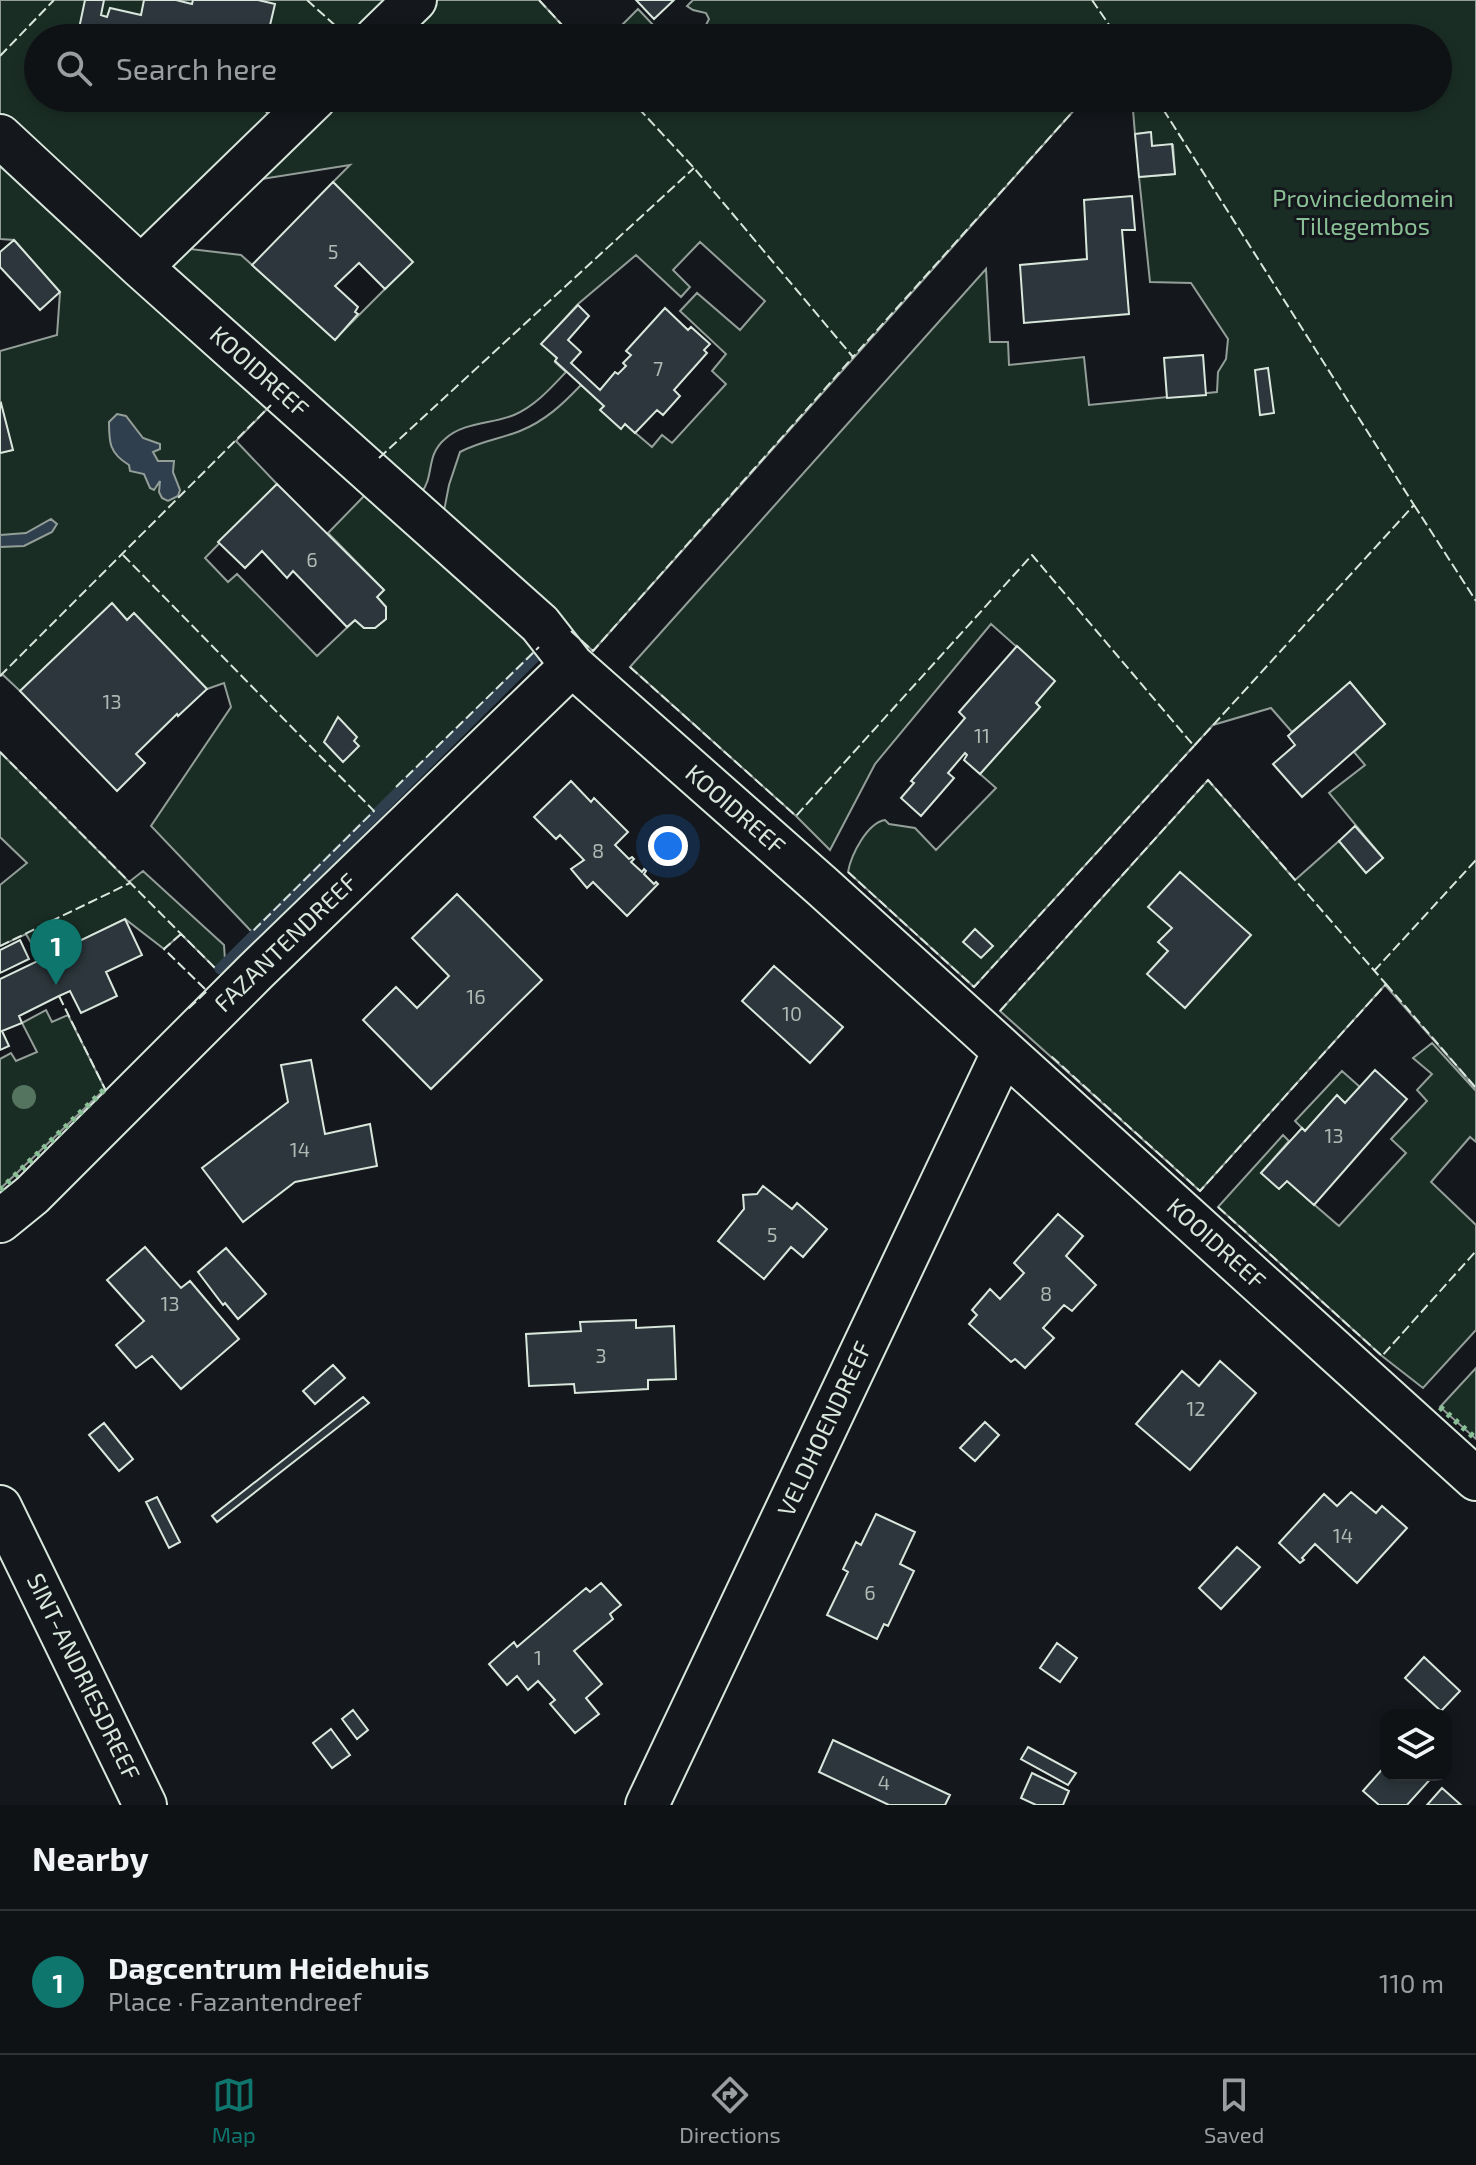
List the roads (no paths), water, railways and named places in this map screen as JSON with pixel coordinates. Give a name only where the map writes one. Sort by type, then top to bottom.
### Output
[{"type":"street","points":[[390,24],[415,0]]},
{"type":"street","points":[[141,267],[301,112]]},
{"type":"street","name":"KOOIDREEF","points":[[0,136],[141,267],[540,624],[572,665],[823,887],[1476,1479]]},
{"type":"street","name":"FAZANTENDREEF","points":[[0,1221],[32,1195],[256,971],[572,665]]},
{"type":"street","name":"VELDHOENDREEF","points":[[647,1805],[1003,1053]]},
{"type":"street","name":"SINT-ANDRIESDREEF","points":[[0,1507],[145,1805]]},
{"type":"water","points":[[117,414],[126,416],[143,438],[160,444],[160,449],[153,452],[158,461],[174,461],[173,472],[180,490],[178,496],[168,501],[162,498],[160,481],[154,490],[150,488],[144,474],[130,471],[129,465],[114,451],[109,422]]},
{"type":"water","points":[[51,519],[57,524],[52,532],[24,546],[0,547],[0,535],[26,533]]},
{"type":"waterway","points":[[220,969],[538,654]]},
{"type":"place","name":"Dagcentrum Heidehuis","points":[[56,985]]},
{"type":"park label","name":"Provinciedomein Tillegembos","points":[[1363,213]]}]
